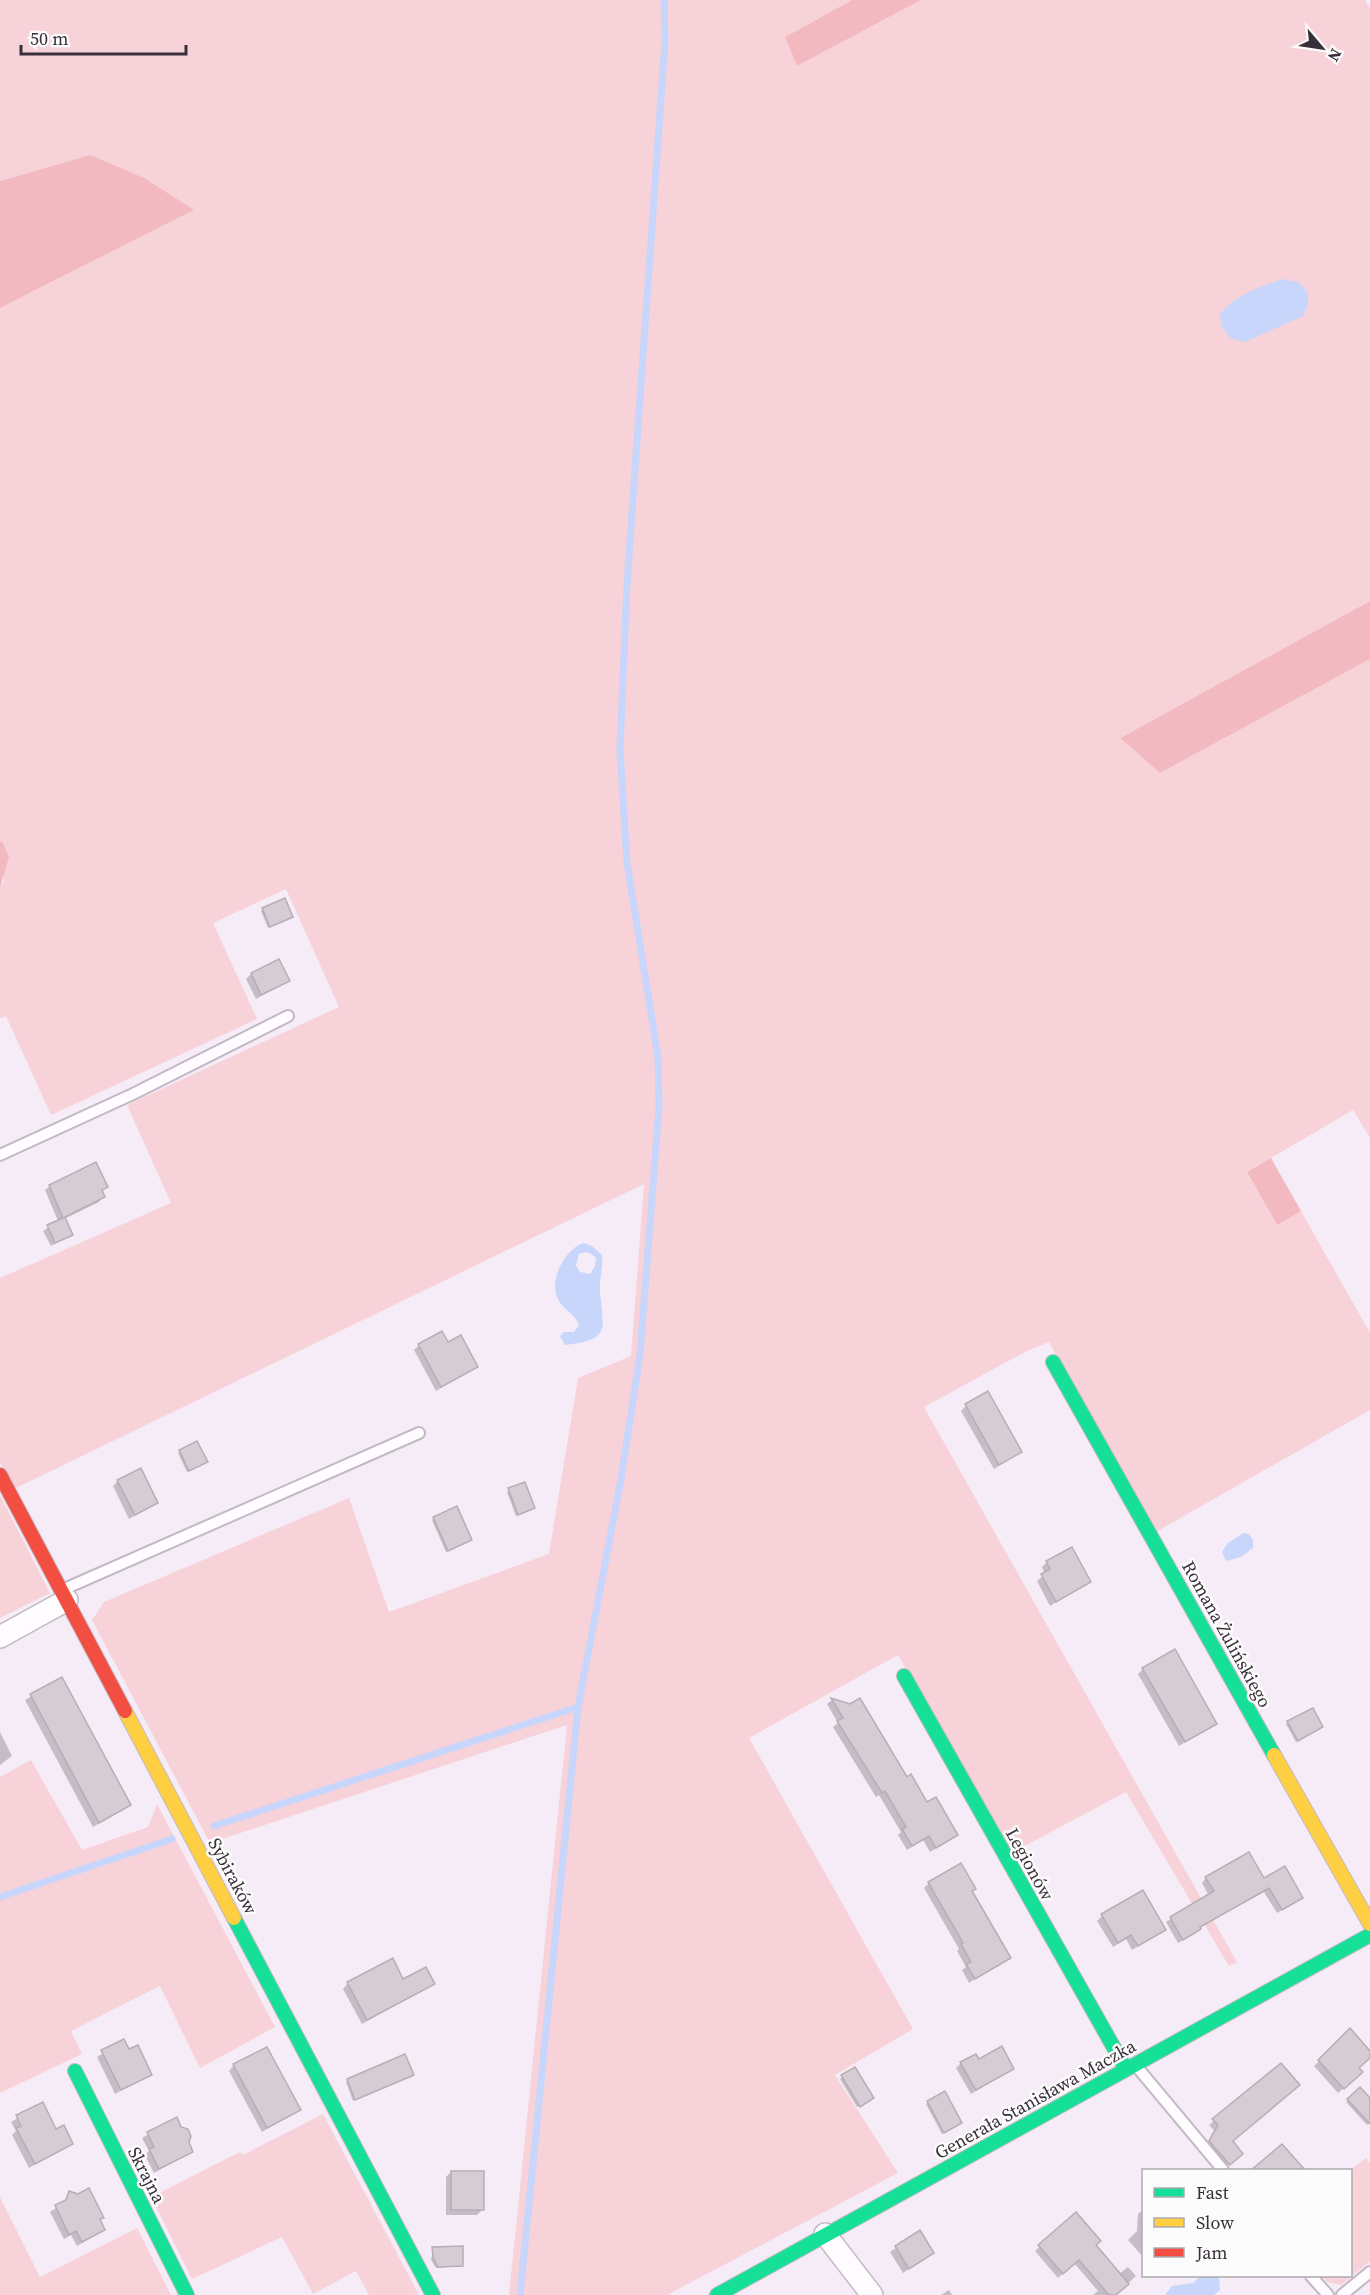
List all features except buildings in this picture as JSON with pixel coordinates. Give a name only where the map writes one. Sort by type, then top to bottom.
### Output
[{"type":"street","name":"Romana Żulińskiego","points":[[1053,1362],[1370,1924]]},
{"type":"street","name":"Sybiraków","points":[[0,1475],[433,2295]]},
{"type":"street","points":[[0,1637],[65,1595]]},
{"type":"street","name":"Legionów","points":[[904,1676],[1130,2067]]},
{"type":"street","name":"Generała Stanisława Maczka","points":[[717,2295],[1370,1935]]},
{"type":"street","name":"Skrajna","points":[[75,2071],[188,2295]]},
{"type":"street","points":[[825,2234],[872,2295]]},
{"type":"lane","points":[[0,1155],[133,1094],[288,1016]]},
{"type":"lane","points":[[65,1595],[418,1433]]},
{"type":"lane","points":[[1130,2067],[1222,2169]]},
{"type":"lane","points":[[1342,2295],[1370,2272]]},
{"type":"lane","points":[[1312,2277],[1328,2295]]},
{"type":"shaded area","points":[[0,0],[852,0],[785,37],[797,66],[921,0],[1365,0],[1370,9],[1370,601],[1120,738],[1160,773],[1370,659],[1370,1138],[1353,1110],[1247,1172],[1276,1224],[1301,1211],[1370,1333],[1370,1410],[1156,1532],[1049,1342],[1025,1352],[924,1407],[1237,1962],[1229,1966],[1126,1792],[1013,1852],[898,1655],[749,1738],[913,2029],[835,2075],[898,2173],[667,2295],[509,2295],[567,1725],[210,1843],[92,1620],[104,1602],[349,1498],[389,1612],[549,1554],[578,1378],[631,1356],[644,1184],[14,1489],[0,1463],[0,1278],[171,1203],[127,1105],[339,1007],[286,889],[213,923],[257,1019],[51,1115],[6,1016],[0,1018],[0,888],[4,880],[0,842],[0,308],[194,210],[90,155],[0,181]]},
{"type":"shaded area","points":[[852,0],[921,0],[797,66],[785,37]]},
{"type":"shaded area","points":[[90,155],[144,178],[194,210],[0,308],[0,181]]},
{"type":"shaded area","points":[[1370,601],[1370,659],[1160,773],[1120,738]]},
{"type":"shaded area","points":[[2,841],[9,857],[0,888],[0,842]]},
{"type":"shaded area","points":[[1271,1158],[1301,1211],[1277,1225],[1247,1172]]},
{"type":"shaded area","points":[[0,1495],[50,1593],[0,1618]]},
{"type":"shaded area","points":[[31,1760],[82,1850],[148,1827],[157,1804],[275,2027],[200,2068],[160,1986],[71,2031],[82,2054],[0,2093],[0,1777]]},
{"type":"shaded area","points":[[323,2114],[419,2295],[369,2295],[356,2271],[313,2294],[282,2237],[192,2279],[151,2197],[240,2152],[243,2155]]},
{"type":"shaded area","points":[[1366,2158],[1370,2163],[1370,2261],[1352,2276],[1352,2169]]},
{"type":"shaded area","points":[[0,2197],[40,2277],[137,2228],[171,2295],[0,2295]]},
{"type":"shaded area","points":[[1323,2277],[1351,2277],[1341,2285],[1327,2282]]},
{"type":"water","points":[[1282,279],[1298,282],[1308,292],[1308,304],[1303,316],[1245,342],[1230,338],[1221,325],[1220,314],[1226,307],[1240,297]]},
{"type":"water","points":[[584,1243],[592,1246],[602,1255],[600,1287],[603,1324],[598,1336],[591,1340],[565,1345],[560,1336],[564,1332],[574,1332],[579,1325],[575,1317],[558,1299],[555,1283],[560,1266],[577,1246]],"holes":[[[590,1253],[596,1258],[595,1266],[590,1274],[580,1272],[576,1266],[579,1254]]]},
{"type":"water","points":[[1243,1533],[1249,1534],[1253,1540],[1253,1548],[1241,1557],[1226,1561],[1222,1552],[1228,1543]]},
{"type":"water","points":[[1199,2277],[1219,2277],[1220,2290],[1214,2295],[1165,2295],[1172,2286],[1193,2283]]},
{"type":"waterway","points":[[520,2295],[578,1707],[621,1479],[640,1355],[659,1107],[658,1057],[627,863],[620,750],[627,584],[665,41],[664,0]]},
{"type":"waterway","points":[[214,1826],[578,1707]]},
{"type":"waterway","points":[[0,1897],[172,1839]]},
{"type":"traffic: fast","points":[[1053,1362],[1274,1755]]},
{"type":"traffic: fast","points":[[904,1676],[1126,2069]]},
{"type":"traffic: fast","points":[[234,1918],[433,2295]]},
{"type":"traffic: fast","points":[[717,2295],[1370,1935]]},
{"type":"traffic: fast","points":[[75,2071],[187,2295]]},
{"type":"traffic: slow","points":[[125,1711],[234,1918]]},
{"type":"traffic: slow","points":[[1274,1755],[1370,1924]]},
{"type":"traffic: jam","points":[[0,1475],[125,1711]]}]
